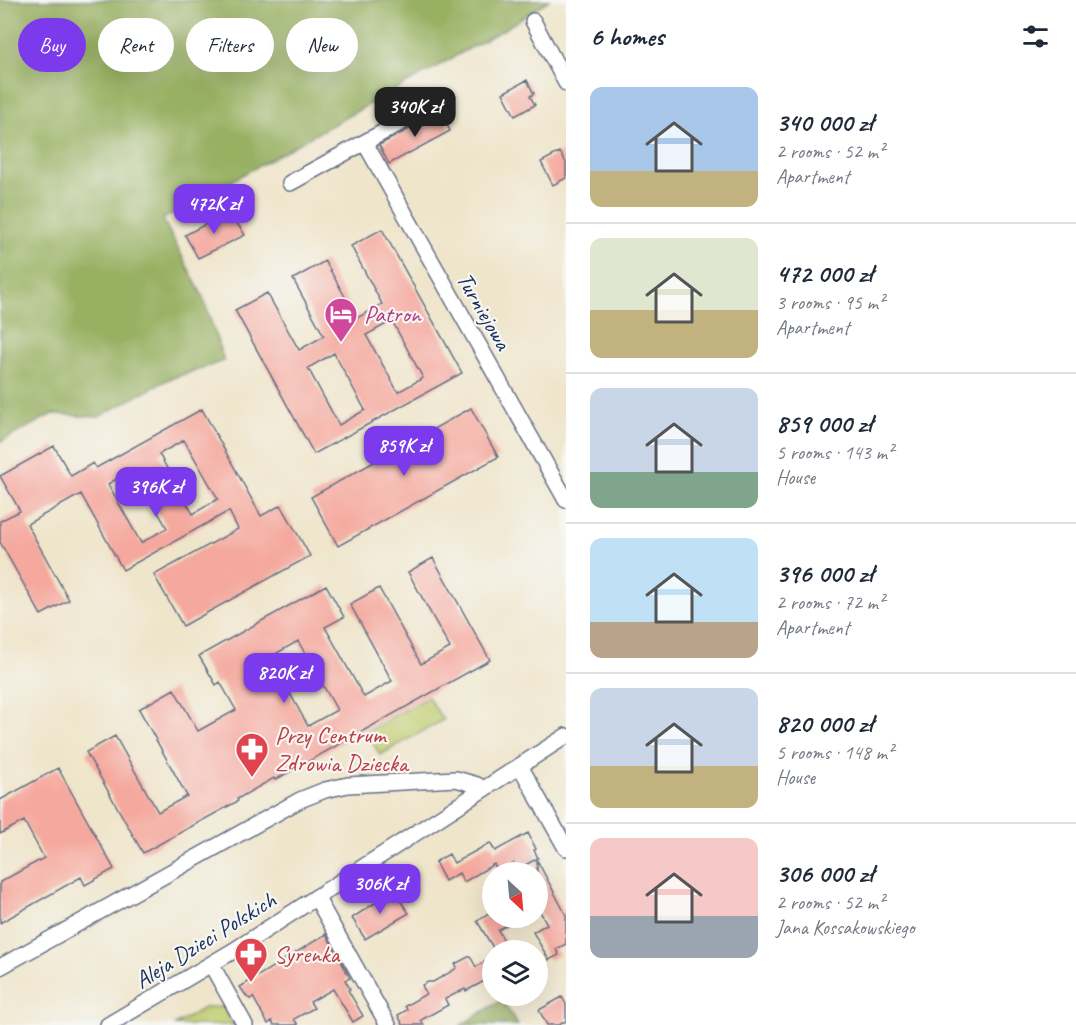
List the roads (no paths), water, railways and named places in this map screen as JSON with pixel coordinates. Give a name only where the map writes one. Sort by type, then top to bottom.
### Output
[{"type":"street","points":[[532,21],[566,83]]},
{"type":"street","points":[[290,183],[431,106]]},
{"type":"street","name":"Turniejowa","points":[[364,143],[566,500]]},
{"type":"street","name":"Aleja Dzieci Polskich","points":[[108,1025],[211,964],[566,736]]},
{"type":"street","points":[[520,766],[566,848]]},
{"type":"street","points":[[0,967],[300,800],[325,790],[348,785],[456,779],[483,789]]},
{"type":"street","points":[[316,897],[388,1025]]},
{"type":"street","points":[[211,964],[246,1025]]},
{"type":"place","name":"Patron","points":[[341,343]]},
{"type":"place","name":"Przy Centrum Zdrowia Dziecka","points":[[252,778]]},
{"type":"place","name":"Syrenka","points":[[251,983]]}]
